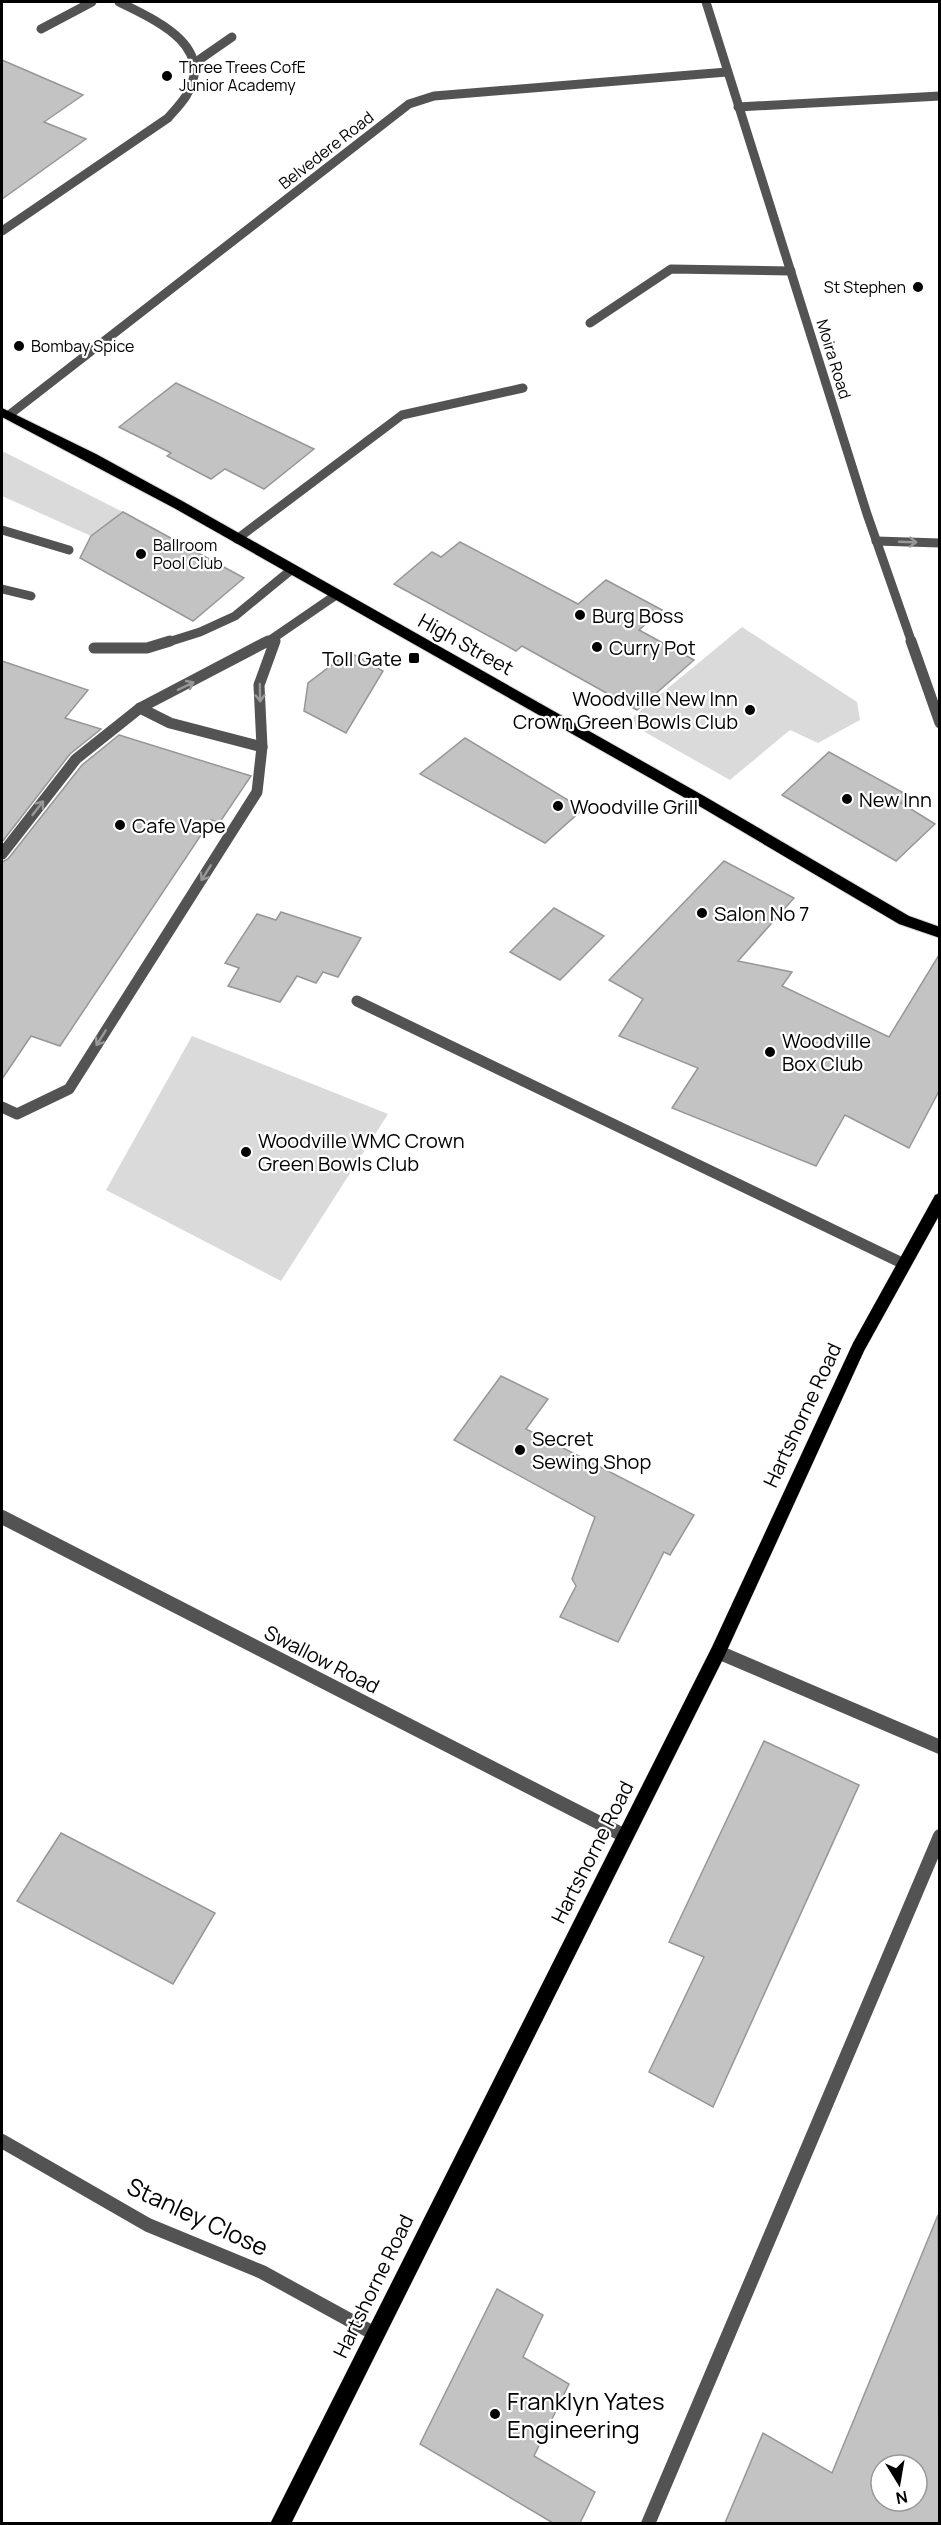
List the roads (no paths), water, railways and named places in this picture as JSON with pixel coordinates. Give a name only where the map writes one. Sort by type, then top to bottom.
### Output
[{"type":"highway","name":"High Street","points":[[5,413],[237,539],[631,761],[904,920],[939,933]]},
{"type":"main road","name":"Hartshorne Road","points":[[280,2523],[718,1652],[858,1348],[904,1264],[934,1223],[939,1199]]},
{"type":"street","points":[[41,29],[92,2]]},
{"type":"street","points":[[2,231],[168,118],[186,100],[194,82],[196,62],[183,41],[163,23],[119,2]]},
{"type":"street","name":"Moira Road","points":[[706,2],[876,541],[938,716]]},
{"type":"street","points":[[196,62],[232,37]]},
{"type":"street","name":"Belvedere Road","points":[[5,413],[409,104],[434,96],[727,72]]},
{"type":"street","points":[[738,107],[939,96]]},
{"type":"street","points":[[590,323],[671,269],[791,271]]},
{"type":"street","points":[[237,539],[402,416],[523,388]]},
{"type":"street","points":[[2,530],[69,550]]},
{"type":"street","points":[[876,541],[939,543]]},
{"type":"street","points":[[94,648],[147,648],[200,632],[235,615],[291,570]]},
{"type":"street","points":[[2,589],[31,596]]},
{"type":"street","points":[[2,854],[76,759],[140,708],[276,638],[336,595]]},
{"type":"street","points":[[2,1107],[17,1114],[69,1089],[257,792],[262,747],[259,685],[276,638]]},
{"type":"street","points":[[140,708],[170,723],[262,747]]},
{"type":"street","points":[[357,1001],[904,1264]]},
{"type":"street","name":"Swallow Road","points":[[2,1517],[625,1836]]},
{"type":"street","points":[[718,1652],[939,1747]]},
{"type":"street","points":[[648,2523],[939,1836]]},
{"type":"street","name":"Stanley Close","points":[[2,2141],[148,2225],[262,2272],[375,2334]]},
{"type":"place","name":"Three Trees CofE Junior Academy","points":[[167,76]]},
{"type":"place","name":"St Stephen","points":[[918,287]]},
{"type":"place","name":"Bombay Spice","points":[[19,346]]},
{"type":"place","name":"Ballroom Pool Club","points":[[141,554]]},
{"type":"place","name":"Burg Boss","points":[[580,615]]},
{"type":"place","name":"Curry Pot","points":[[597,647]]},
{"type":"place","name":"Toll Gate","points":[[414,658]]},
{"type":"place","name":"Woodville New Inn Crown Green Bowls Club","points":[[750,710]]},
{"type":"place","name":"New Inn","points":[[847,799]]},
{"type":"place","name":"Woodville Grill","points":[[558,806]]},
{"type":"place","name":"Cafe Vape","points":[[120,825]]},
{"type":"place","name":"Salon No 7","points":[[702,913]]},
{"type":"place","name":"Woodville Box Club","points":[[770,1052]]},
{"type":"place","name":"Woodville WMC Crown Green Bowls Club","points":[[246,1152]]},
{"type":"place","name":"Secret Sewing Shop","points":[[520,1450]]},
{"type":"place","name":"Franklyn Yates Engineering","points":[[495,2414]]}]
